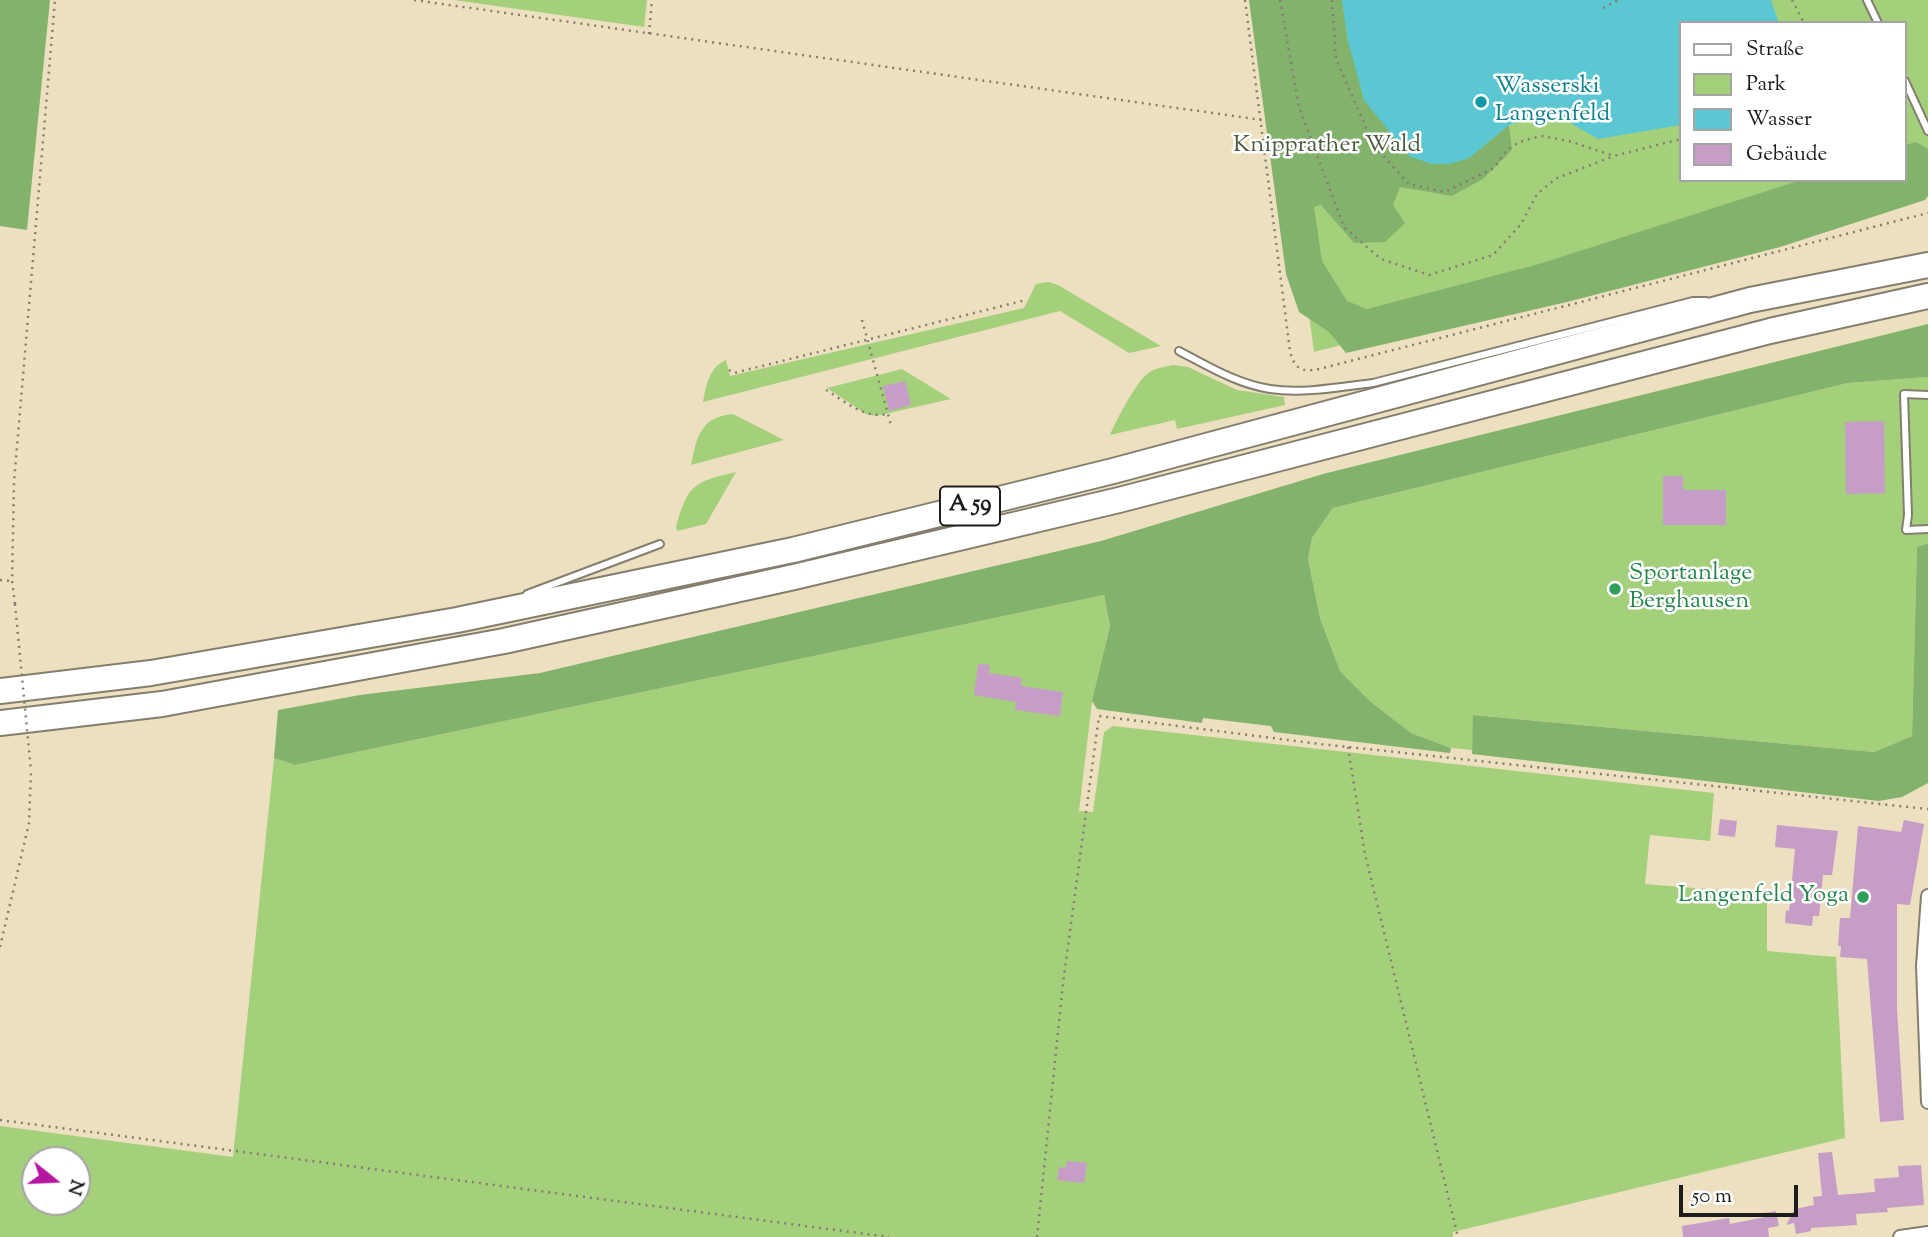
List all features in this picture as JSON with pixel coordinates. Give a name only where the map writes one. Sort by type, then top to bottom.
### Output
[{"type":"highway","name":"A 59","points":[[0,691],[151,673],[457,620],[793,550],[1099,475],[1750,300],[1928,265]]},
{"type":"highway","name":"A 59","points":[[0,723],[162,704],[503,641],[794,577],[1119,500],[1770,331],[1928,296]]},
{"type":"street","points":[[1928,896],[1923,966],[1928,1102]]},
{"type":"street","points":[[1900,1237],[1928,1233]]},
{"type":"lane","points":[[1867,0],[1877,21]]},
{"type":"lane","points":[[1907,85],[1928,131]]},
{"type":"lane","points":[[1179,351],[1231,378],[1270,389],[1320,390],[1373,383],[1693,301],[1750,300]]},
{"type":"lane","points":[[1928,395],[1904,394],[1908,515],[1906,530],[1928,528]]},
{"type":"lane","points":[[520,596],[660,544]]},
{"type":"lane","points":[[457,620],[508,601]]},
{"type":"path","points":[[0,947],[29,823],[31,771],[12,581],[14,482],[55,0]]},
{"type":"path","points":[[414,0],[1262,120]]},
{"type":"path","points":[[649,34],[652,0]]},
{"type":"path","points":[[1245,0],[1290,351],[1293,363],[1299,369],[1309,371],[1928,213]]},
{"type":"path","points":[[1280,0],[1299,107],[1344,227],[1381,259],[1429,275],[1493,255],[1521,224],[1538,194],[1557,178],[1614,156],[1680,139]]},
{"type":"path","points":[[1332,0],[1336,59],[1374,146],[1409,184],[1445,192],[1494,168],[1507,150],[1519,142],[1541,136],[1569,141],[1614,156]]},
{"type":"path","points":[[1603,8],[1618,0]]},
{"type":"path","points":[[1792,0],[1803,21]]},
{"type":"path","points":[[729,370],[734,373],[1026,300]]},
{"type":"path","points":[[862,320],[891,425]]},
{"type":"path","points":[[826,390],[864,414],[888,414]]},
{"type":"path","points":[[0,580],[12,581]]},
{"type":"path","points":[[1037,1237],[1063,983],[1099,716],[1348,747],[1928,809]]},
{"type":"path","points":[[1348,747],[1365,854],[1458,1237]]},
{"type":"path","points":[[0,1120],[889,1237]]},
{"type":"green space","points":[[0,0],[50,0],[27,230],[0,226]]},
{"type":"green space","points":[[454,0],[647,0],[644,27]]},
{"type":"green space","name":"Knipprather Wald","points":[[1249,0],[1342,0],[1348,41],[1469,158],[1509,125],[1512,150],[1483,179],[1452,196],[1400,187],[1393,205],[1405,223],[1385,242],[1354,243],[1321,205],[1314,207],[1322,261],[1347,301],[1367,309],[1539,264],[1795,182],[1907,182],[1907,144],[1916,142],[1928,149],[1928,196],[1925,200],[1780,247],[1567,302],[1346,353],[1329,332],[1299,312],[1286,274]]},
{"type":"green space","name":"Wasserski Langenfeld","points":[[1267,0],[1928,0],[1928,195],[1314,352]]},
{"type":"green space","points":[[1049,282],[1161,346],[1129,353],[1060,311],[703,402],[712,372],[726,360],[730,376],[1024,308],[1036,284]]},
{"type":"green space","points":[[1928,324],[1928,377],[1848,383],[1333,508],[1312,538],[1308,559],[1320,618],[1340,671],[1371,702],[1411,733],[1451,748],[1450,753],[1274,732],[1271,726],[1203,718],[1202,723],[1097,709],[1092,701],[1110,626],[1104,595],[295,765],[274,758],[278,710],[360,695],[540,673],[1101,541],[1323,474]]},
{"type":"green space","points":[[1173,365],[1188,367],[1237,390],[1284,397],[1285,405],[1177,429],[1175,420],[1110,435],[1142,379],[1152,371]]},
{"type":"green space","points":[[902,369],[951,399],[876,416],[866,414],[827,388]]},
{"type":"green space","name":"Sportanlage Berghausen","points":[[1928,377],[1928,543],[1917,547],[1912,736],[1874,752],[1474,715],[1472,750],[1451,748],[1411,733],[1371,702],[1340,671],[1320,618],[1308,559],[1312,538],[1333,508],[1848,383]]},
{"type":"green space","points":[[733,414],[784,440],[691,465],[702,430],[713,419]]},
{"type":"green space","points":[[736,472],[706,524],[677,531],[685,502],[695,487],[702,482]]},
{"type":"green space","points":[[1928,543],[1928,783],[1902,797],[1879,801],[1472,754],[1473,715],[1874,752],[1912,736],[1917,547]]},
{"type":"green space","points":[[1104,595],[1110,626],[1092,702],[1079,811],[1093,812],[1104,732],[1113,726],[1714,793],[1710,841],[1650,835],[1645,884],[1767,894],[1767,951],[1836,957],[1845,1138],[1453,1232],[1453,1237],[0,1237],[0,1126],[233,1157],[274,758],[295,765]]},
{"type":"water","points":[[1342,0],[1771,0],[1778,21],[1680,21],[1680,125],[1598,139],[1562,118],[1535,117],[1509,125],[1469,158],[1450,164],[1431,164],[1409,156],[1364,100],[1348,41]]},
{"type":"building","points":[[905,381],[911,405],[889,411],[883,386]]},
{"type":"building","points":[[1884,421],[1885,493],[1846,494],[1845,422]]},
{"type":"building","points":[[1663,476],[1683,476],[1683,490],[1726,490],[1726,525],[1663,525]]},
{"type":"building","points":[[978,664],[990,665],[989,673],[1022,678],[1021,686],[1063,692],[1060,716],[1015,710],[1016,702],[974,695]]},
{"type":"building","points":[[1720,819],[1737,821],[1735,837],[1718,835]]},
{"type":"building","points":[[1904,820],[1924,824],[1910,905],[1897,904],[1897,1008],[1904,1120],[1880,1122],[1867,959],[1840,957],[1840,918],[1850,918],[1858,826],[1901,832]]},
{"type":"building","points":[[1777,825],[1838,831],[1832,875],[1823,875],[1819,916],[1813,916],[1812,926],[1785,923],[1786,910],[1789,911],[1795,849],[1775,847]]},
{"type":"building","points":[[1832,1152],[1838,1195],[1875,1192],[1874,1179],[1899,1177],[1898,1166],[1921,1165],[1924,1205],[1887,1208],[1888,1212],[1856,1214],[1857,1225],[1811,1228],[1811,1231],[1796,1234],[1794,1223],[1786,1225],[1795,1209],[1814,1205],[1813,1197],[1822,1196],[1818,1153]]},
{"type":"building","points":[[1067,1161],[1087,1163],[1084,1183],[1057,1180],[1059,1167],[1066,1168]]},
{"type":"building","points":[[1776,1211],[1779,1226],[1768,1228],[1769,1237],[1683,1237],[1682,1226],[1729,1218],[1730,1224],[1765,1217],[1764,1213]]},
{"type":"place","name":"Wasserski Langenfeld","points":[[1481,102]]},
{"type":"place","name":"Sportanlage Berghausen","points":[[1615,589]]},
{"type":"place","name":"Langenfeld Yoga","points":[[1863,897]]}]
